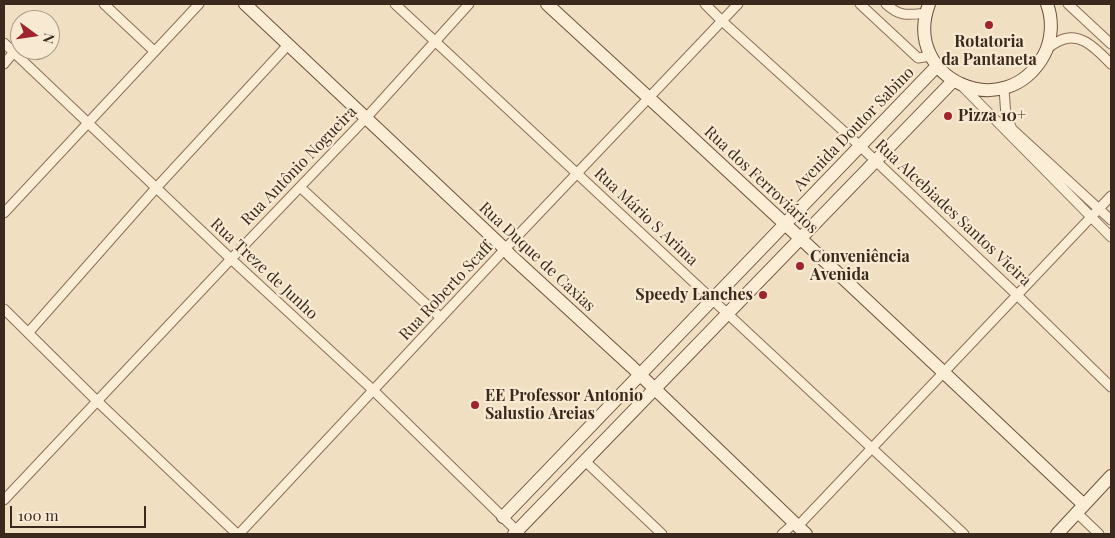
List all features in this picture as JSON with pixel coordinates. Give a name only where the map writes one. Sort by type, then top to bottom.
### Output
[{"type":"main road","name":"Rua Duque de Caxias","points":[[245,4],[510,255],[640,375],[798,529]]},
{"type":"main road","name":"Rua dos Ferroviários","points":[[547,4],[944,372],[1080,509]]},
{"type":"main road","points":[[927,8],[924,28],[926,42],[934,61],[957,83],[978,90],[991,91],[1004,89],[1023,80],[1038,66],[1048,48],[1052,27],[1047,4]]},
{"type":"main road","name":"Avenida Doutor Sabino","points":[[503,517],[860,146],[934,61]]},
{"type":"main road","points":[[517,533],[875,162],[957,83]]},
{"type":"main road","points":[[1057,534],[1111,476]]},
{"type":"street","points":[[104,4],[154,52]]},
{"type":"street","points":[[4,213],[199,4]]},
{"type":"street","name":"Rua Mário S Arima","points":[[396,4],[964,534]]},
{"type":"street","name":"Rua Antônio Nogueira","points":[[4,500],[366,118],[469,4]]},
{"type":"street","name":"Rua Alcebiades Santos Vieira","points":[[705,4],[860,146],[1111,387]]},
{"type":"street","name":"Rua Roberto Scaff","points":[[238,534],[738,4]]},
{"type":"street","points":[[860,4],[918,58],[934,61]]},
{"type":"street","points":[[886,4],[894,12],[907,15],[927,8]]},
{"type":"street","points":[[1068,4],[1111,44]]},
{"type":"street","points":[[1048,48],[1060,40],[1080,38],[1093,46],[1111,64]]},
{"type":"street","points":[[28,333],[156,188],[288,45]]},
{"type":"street","name":"Rua Treze de Junho","points":[[21,60],[231,259],[374,390],[517,533]]},
{"type":"street","points":[[957,83],[1111,237]]},
{"type":"street","points":[[1004,89],[1006,116],[1012,129],[1111,220]]},
{"type":"street","points":[[300,187],[441,318]]},
{"type":"street","points":[[782,534],[798,529],[872,448],[1111,196]]},
{"type":"street","points":[[4,309],[97,401],[238,534]]},
{"type":"street","points":[[585,461],[662,534]]},
{"type":"street","name":"Rua dos Ferroviários","points":[[1080,509],[1099,534]]},
{"type":"place","name":"Rotatoria da Pantaneta","points":[[989,25]]},
{"type":"place","name":"Pizza 10+","points":[[948,116]]},
{"type":"place","name":"Conveniência Avenida","points":[[800,266]]},
{"type":"place","name":"Speedy Lanches","points":[[763,295]]},
{"type":"place","name":"EE Professor Antonio Salustio Areias","points":[[475,405]]}]
